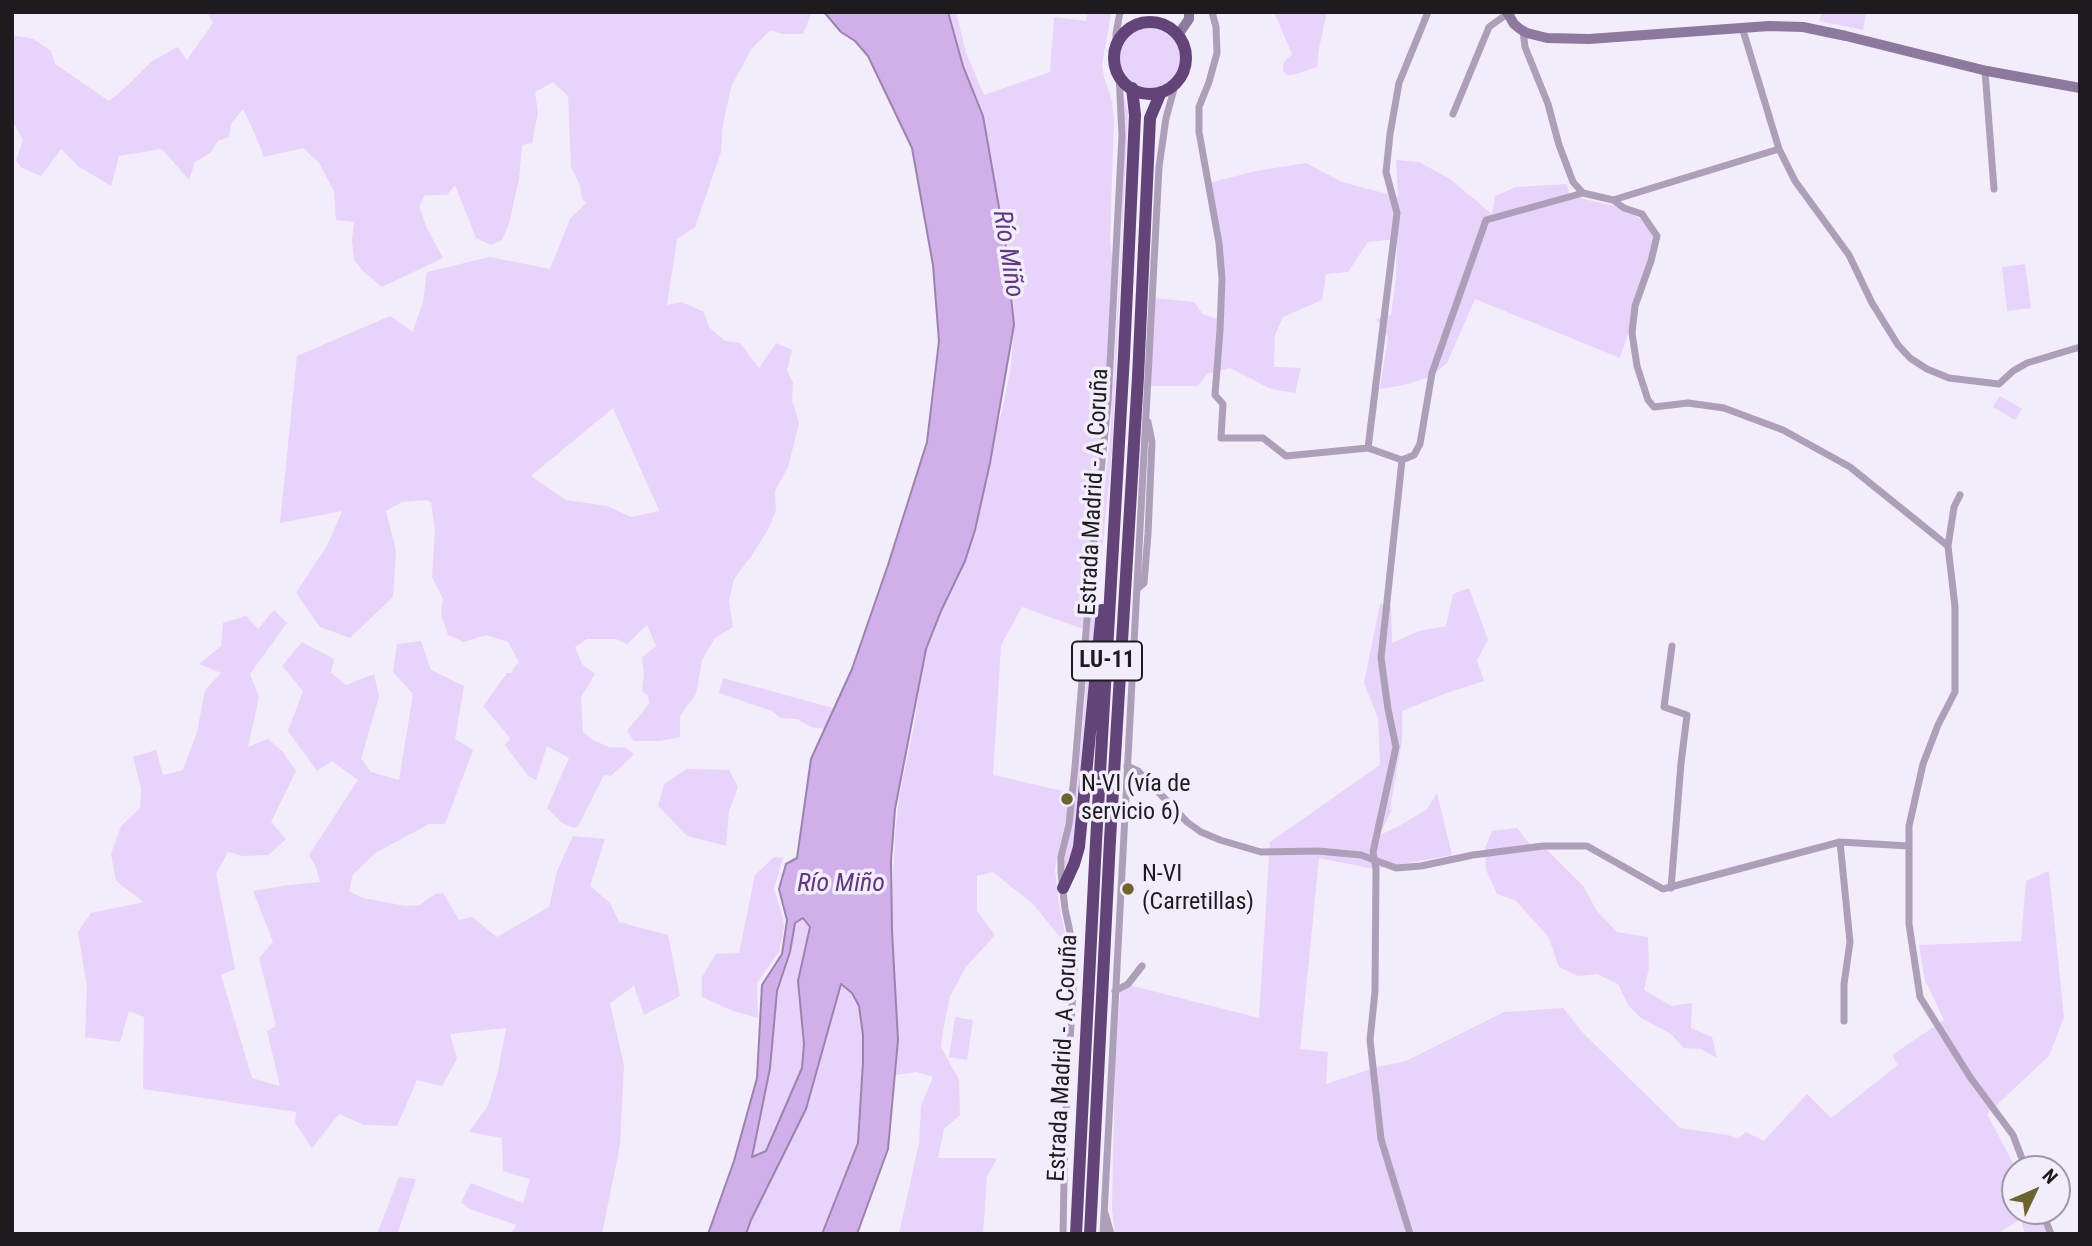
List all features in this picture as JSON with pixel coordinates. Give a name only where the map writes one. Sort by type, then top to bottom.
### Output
[{"type":"highway","points":[[1130,28],[1136,12]]},
{"type":"highway","points":[[1156,12],[1163,24],[1178,35],[1183,44],[1186,64],[1177,82],[1161,92],[1141,92],[1132,88],[1119,74],[1115,65],[1116,46],[1130,28],[1146,22],[1163,24]]},
{"type":"highway","name":"Estrada Madrid - A Coruña","points":[[1076,1234],[1135,116],[1132,88]]},
{"type":"highway","name":"Estrada Madrid - A Coruña","points":[[1090,1234],[1150,118],[1161,92]]},
{"type":"highway","points":[[1063,888],[1079,847],[1116,488]]},
{"type":"street","points":[[1116,46],[1120,12]]},
{"type":"street","points":[[1178,35],[1189,19],[1189,12]]},
{"type":"street","points":[[1212,12],[1216,27],[1217,53],[1199,107],[1199,132],[1219,243],[1222,279],[1214,395],[1223,404],[1221,438],[1263,438],[1286,456],[1368,448],[1402,460],[1414,455],[1420,444],[1432,373],[1486,220],[1583,193],[1613,200],[1624,208],[1642,214],[1657,236],[1635,306],[1632,332],[1637,366],[1647,400],[1654,407],[1688,403],[1724,408],[1783,430],[1850,467],[1948,546]]},
{"type":"street","points":[[1368,448],[1397,213],[1386,172],[1390,134],[1399,83],[1428,12]]},
{"type":"street","points":[[1453,114],[1489,27],[1507,13],[1523,32],[1547,38],[1589,39],[1742,27],[1803,27],[1985,71],[2080,88]]},
{"type":"street","points":[[1742,27],[1779,149],[1795,181],[1849,255],[1872,303],[1898,345],[1910,358],[1949,378],[1999,384],[2027,363],[2080,347]]},
{"type":"street","points":[[1523,32],[1525,47],[1548,104],[1573,183],[1583,193]]},
{"type":"street","points":[[1985,71],[1994,189]]},
{"type":"street","points":[[1063,1234],[1065,1127],[1075,954],[1065,909],[1061,856],[1069,824],[1075,767],[1108,403],[1122,136],[1119,74]]},
{"type":"street","points":[[1102,1234],[1161,144],[1177,82]]},
{"type":"street","points":[[1613,200],[1779,149]]},
{"type":"street","points":[[1402,460],[1381,658],[1396,747],[1373,852],[1375,991],[1370,1040],[1381,1139],[1410,1234]]},
{"type":"street","points":[[1960,495],[1955,507],[1948,546],[1955,607],[1955,692],[1938,725],[1923,764],[1909,826],[1909,924],[1920,997],[1970,1077],[2013,1135],[2021,1155]]},
{"type":"street","points":[[1671,888],[1687,715],[1664,707],[1672,646]]},
{"type":"street","points":[[1127,766],[1146,778],[1187,822],[1220,840],[1261,852],[1318,851],[1360,855],[1396,867],[1421,866],[1473,855],[1531,848],[1587,846],[1663,889],[1840,842],[1909,846]]},
{"type":"street","points":[[1840,842],[1850,942],[1844,984],[1844,1021]]},
{"type":"street","points":[[1115,991],[1128,984],[1142,966]]},
{"type":"street","points":[[1104,1209],[1111,1234]]},
{"type":"shaded area","points":[[207,12],[812,12],[803,34],[782,34],[771,30],[752,48],[732,85],[723,123],[721,152],[695,227],[677,239],[667,305],[682,302],[704,312],[709,327],[725,341],[740,343],[759,368],[776,343],[792,350],[787,370],[793,383],[792,400],[799,423],[788,467],[775,491],[776,510],[769,528],[734,579],[729,602],[733,627],[715,638],[702,660],[696,694],[680,716],[680,737],[660,741],[634,741],[627,731],[649,704],[648,696],[642,691],[642,657],[656,646],[647,625],[627,644],[616,639],[587,639],[575,647],[582,664],[595,674],[581,697],[583,732],[609,747],[626,748],[634,754],[611,776],[604,775],[578,826],[574,828],[562,823],[547,808],[569,758],[547,746],[536,780],[528,776],[505,745],[510,738],[483,706],[507,673],[513,673],[512,670],[519,662],[508,642],[486,635],[464,642],[448,635],[441,614],[443,599],[432,577],[435,530],[431,502],[402,502],[386,511],[396,550],[393,597],[350,638],[320,627],[296,593],[327,546],[342,511],[280,523],[297,356],[390,316],[413,332],[423,301],[427,272],[490,257],[550,269],[570,219],[586,203],[582,199],[580,185],[571,168],[568,96],[553,82],[535,92],[538,113],[532,143],[522,145],[519,179],[509,224],[502,240],[491,245],[476,238],[455,185],[447,195],[425,195],[419,206],[443,258],[382,287],[363,271],[354,259],[354,222],[336,220],[334,191],[319,163],[303,148],[264,157],[243,109],[231,124],[229,137],[218,141],[210,153],[195,162],[189,180],[162,149],[119,156],[111,186],[78,166],[61,149],[41,176],[22,168],[16,161],[23,140],[12,120],[12,35],[33,39],[51,51],[55,64],[109,101],[151,62],[177,47],[187,60],[213,23]],"holes":[[[613,408],[659,511],[631,517],[607,506],[566,500],[531,476]]]},
{"type":"shaded area","points":[[927,12],[956,12],[966,53],[984,95],[1050,72],[1054,17],[1086,21],[1088,12],[1111,14],[1102,64],[1114,120],[1110,241],[1113,263],[1103,444],[1085,582],[1083,629],[1022,607],[1001,645],[993,775],[1067,792],[1067,814],[1055,869],[1068,947],[1034,905],[993,872],[977,876],[977,911],[995,935],[966,967],[950,996],[941,1047],[959,1080],[960,1115],[944,1129],[938,1158],[997,1158],[987,1177],[983,1234],[899,1234],[919,1143],[921,1106],[933,1077],[916,1072],[896,1075],[898,1045],[891,923],[899,798],[915,720],[925,647],[954,565],[1002,411],[1011,366],[1014,326],[1014,307],[990,151],[976,114]]},
{"type":"shaded area","points":[[1274,12],[1327,12],[1317,67],[1286,75],[1283,70],[1284,62],[1292,54]]},
{"type":"shaded area","points":[[1822,12],[1866,12],[1863,30],[1819,21]]},
{"type":"shaded area","points":[[1150,28],[1167,33],[1175,41],[1180,58],[1175,75],[1167,83],[1150,88],[1133,83],[1125,75],[1120,58],[1125,41],[1133,33]]},
{"type":"shaded area","points":[[1124,97],[1128,112],[1112,451],[1076,841],[1067,869],[1064,863],[1077,786],[1091,604],[1110,438],[1122,230]]},
{"type":"shaded area","points":[[1396,160],[1419,162],[1450,179],[1492,214],[1495,196],[1516,187],[1567,184],[1570,198],[1622,208],[1648,223],[1656,247],[1620,358],[1475,299],[1447,363],[1430,377],[1380,389],[1388,337],[1376,319],[1391,315],[1396,279],[1397,239],[1368,242],[1348,272],[1326,274],[1322,300],[1283,317],[1275,335],[1274,367],[1301,368],[1295,393],[1271,389],[1230,368],[1207,374],[1198,386],[1149,386],[1154,298],[1194,302],[1203,314],[1223,321],[1224,271],[1209,183],[1256,171],[1306,163],[1342,182],[1398,197]]},
{"type":"shaded area","points":[[2025,264],[2031,308],[2007,311],[2002,267]]},
{"type":"shaded area","points":[[2000,396],[2022,409],[2015,420],[1993,407]]},
{"type":"shaded area","points":[[1469,588],[1488,640],[1477,660],[1484,681],[1402,711],[1402,740],[1392,809],[1380,835],[1427,809],[1437,793],[1452,855],[1374,869],[1319,858],[1300,1049],[1328,1052],[1326,1084],[1377,1067],[1406,1061],[1504,1012],[1563,1008],[1584,1034],[1680,1128],[1738,1139],[1746,1132],[1764,1141],[1807,1094],[1831,1118],[1898,1065],[1892,1055],[1944,1020],[1925,980],[1919,945],[2021,941],[2026,881],[2049,871],[2064,1017],[2049,1056],[1987,1114],[2009,1155],[2001,1155],[2001,1225],[2011,1225],[1997,1234],[1115,1234],[1112,1209],[1115,1063],[1121,983],[1259,1018],[1270,842],[1380,765],[1378,718],[1364,683],[1380,604],[1391,606],[1392,643],[1419,631],[1446,626],[1453,594]]},
{"type":"shaded area","points":[[274,610],[287,623],[250,674],[259,697],[248,747],[268,739],[283,752],[296,771],[271,822],[286,839],[269,855],[243,856],[228,852],[216,874],[235,969],[221,975],[252,1078],[280,1086],[267,1031],[276,1026],[259,958],[273,942],[253,891],[320,882],[309,855],[358,780],[332,761],[317,771],[288,731],[303,691],[282,666],[302,642],[334,659],[331,673],[346,685],[374,674],[379,697],[361,759],[371,772],[399,780],[413,694],[393,672],[397,644],[421,641],[431,670],[464,686],[455,739],[473,750],[445,824],[429,824],[377,852],[353,874],[349,891],[363,898],[406,906],[420,905],[435,894],[443,893],[459,920],[472,917],[497,937],[549,907],[557,871],[573,836],[605,839],[590,886],[610,903],[619,922],[668,935],[680,996],[644,1015],[634,986],[610,1003],[624,1066],[620,1145],[602,1234],[511,1234],[516,1225],[470,1209],[461,1202],[471,1183],[523,1203],[530,1179],[503,1171],[502,1138],[469,1132],[488,1106],[506,1028],[450,1034],[457,1059],[442,1086],[417,1080],[397,1126],[364,1125],[339,1114],[312,1148],[295,1123],[296,1112],[143,1089],[144,1017],[129,1011],[120,1042],[85,1037],[87,988],[78,932],[91,913],[144,902],[116,881],[111,854],[121,826],[140,808],[141,789],[133,757],[156,750],[163,775],[183,770],[197,732],[205,690],[221,673],[199,664],[221,646],[223,623],[246,616],[258,629]]},
{"type":"shaded area","points":[[723,678],[833,708],[825,729],[811,727],[797,719],[781,718],[772,711],[719,693]]},
{"type":"shaded area","points":[[687,769],[729,770],[738,787],[729,811],[726,846],[687,836],[658,806],[664,784]]},
{"type":"shaded area","points":[[1517,828],[1529,843],[1545,848],[1583,886],[1597,911],[1617,932],[1648,937],[1649,968],[1644,990],[1672,1006],[1692,1003],[1691,1028],[1712,1037],[1717,1058],[1701,1049],[1684,1048],[1671,1034],[1641,1018],[1628,1005],[1618,984],[1597,974],[1578,976],[1559,967],[1548,936],[1515,900],[1497,894],[1486,870],[1485,848],[1492,831]]},
{"type":"shaded area","points":[[774,857],[783,858],[774,889],[784,927],[779,952],[757,983],[758,1018],[733,1011],[702,997],[702,977],[716,954],[739,953],[755,875]]},
{"type":"shaded area","points":[[803,918],[810,927],[798,981],[804,1044],[802,1068],[766,1151],[752,1157],[770,1068],[777,991],[790,952],[795,923]]},
{"type":"shaded area","points":[[841,984],[852,993],[859,1006],[863,1035],[858,1143],[822,1234],[746,1234],[827,1029]]},
{"type":"shaded area","points":[[955,1017],[973,1020],[967,1060],[949,1057]]},
{"type":"shaded area","points":[[399,1177],[416,1179],[398,1232],[402,1234],[377,1234]]},
{"type":"shaded area","points":[[2023,1225],[2045,1225],[2050,1234],[2025,1234]]},
{"type":"water","name":"Río Miño","points":[[824,12],[948,12],[963,66],[983,116],[1006,247],[1014,325],[990,463],[975,530],[965,561],[926,649],[895,809],[891,861],[898,1040],[888,1149],[857,1234],[822,1234],[858,1143],[863,1035],[859,1006],[852,993],[841,984],[806,1109],[746,1234],[708,1234],[734,1161],[757,1078],[762,985],[782,954],[787,920],[779,889],[786,864],[797,858],[811,759],[852,669],[927,442],[939,341],[933,265],[912,148],[868,56],[855,41],[841,32]],"holes":[[[803,918],[810,927],[798,981],[804,1044],[802,1068],[766,1151],[752,1157],[770,1068],[777,991],[790,952],[795,923]]]},
{"type":"place","name":"N-VI (vía de servicio 6)","points":[[1067,799]]},
{"type":"place","name":"N-VI (Carretillas)","points":[[1128,889]]}]
